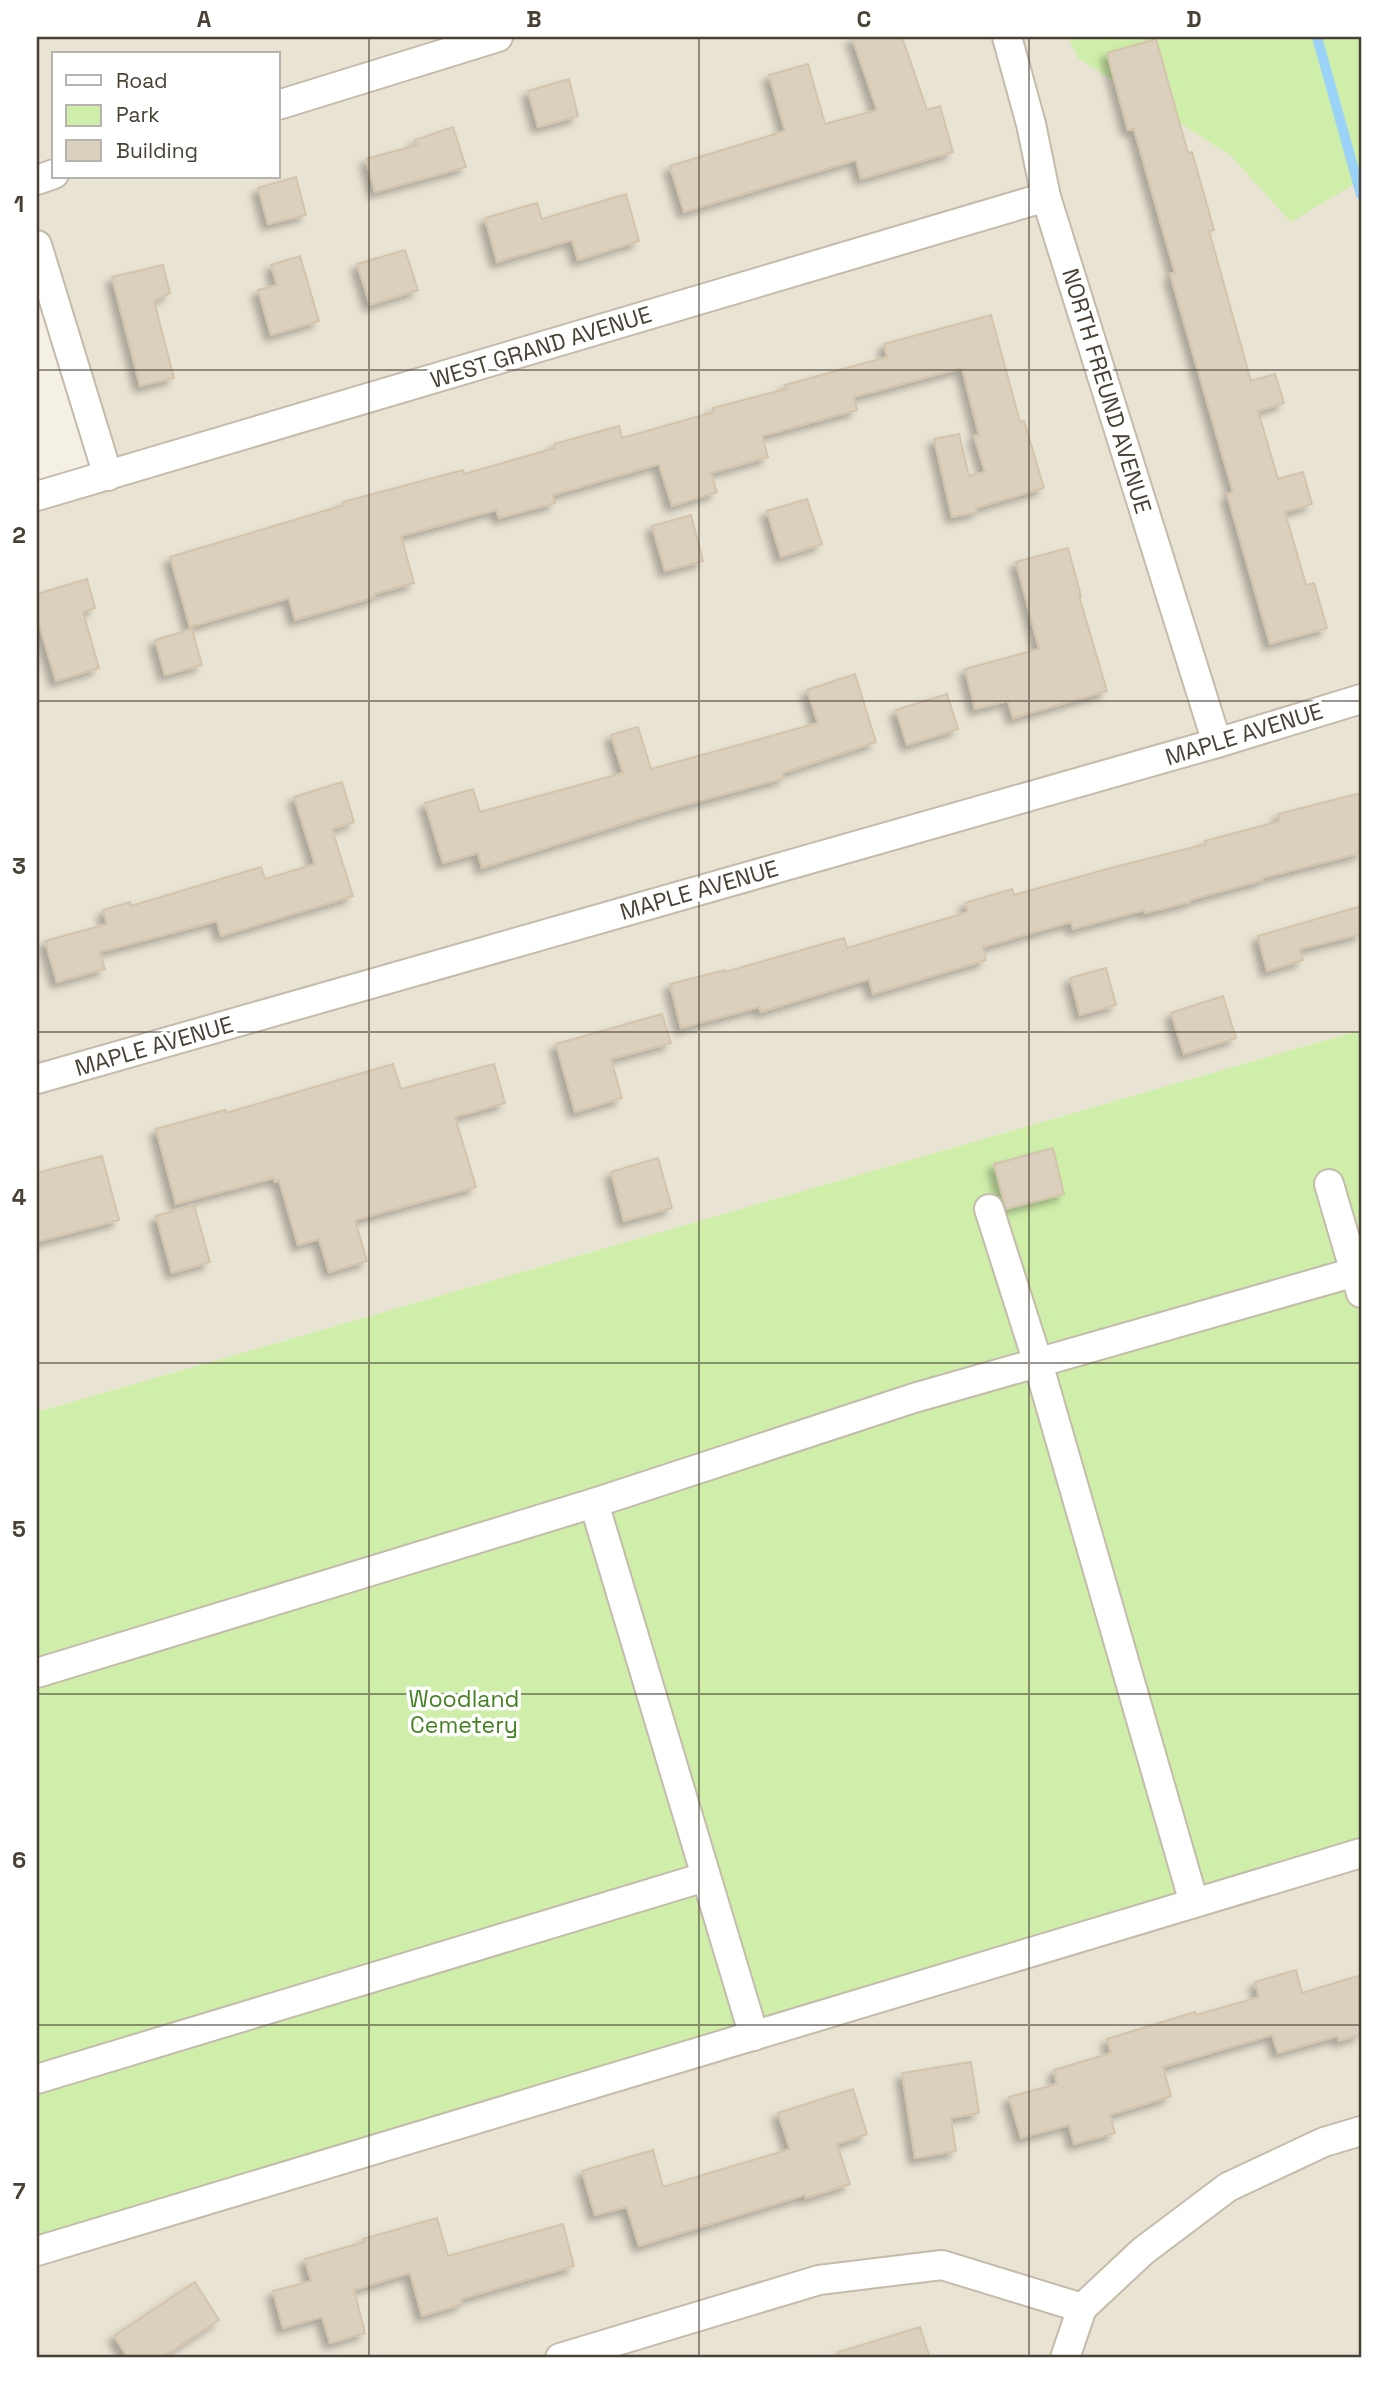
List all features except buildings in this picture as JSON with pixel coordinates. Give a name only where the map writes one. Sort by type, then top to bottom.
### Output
[{"type":"street","points":[[280,104],[498,37]]},
{"type":"street","name":"NORTH FREUND AVENUE","points":[[1007,37],[1031,124],[1046,197],[1217,743]]},
{"type":"street","name":"WEST GRAND AVENUE","points":[[37,496],[1046,197]]},
{"type":"street","points":[[37,245],[108,476]]},
{"type":"street","name":"MAPLE AVENUE","points":[[37,1079],[1217,743],[1361,699]]},
{"type":"street","points":[[37,1673],[594,1503],[914,1398],[1038,1363],[1358,1283],[1329,1184]]},
{"type":"street","points":[[989,1209],[1038,1363],[1194,1903]]},
{"type":"street","points":[[594,1503],[754,2036]]},
{"type":"street","points":[[37,2251],[1361,1853]]},
{"type":"street","points":[[37,2079],[705,1877]]},
{"type":"street","points":[[1065,2358],[1082,2308],[1143,2251],[1228,2187],[1324,2142],[1361,2131]]},
{"type":"street","points":[[560,2358],[819,2280],[942,2265],[1082,2308]]},
{"type":"shaded area","points":[[37,37],[1361,37],[1361,1030],[37,1412],[37,496],[108,476],[37,245]]},
{"type":"shaded area","points":[[1361,1868],[1361,2358],[37,2358],[37,2266]]},
{"type":"green space","points":[[1068,37],[1361,37],[1361,180],[1291,222],[1230,155],[1078,58]]},
{"type":"green space","name":"Woodland Cemetery","points":[[1361,1030],[1361,1868],[37,2266],[37,1412]]},
{"type":"waterway","points":[[1317,37],[1361,195]]}]
